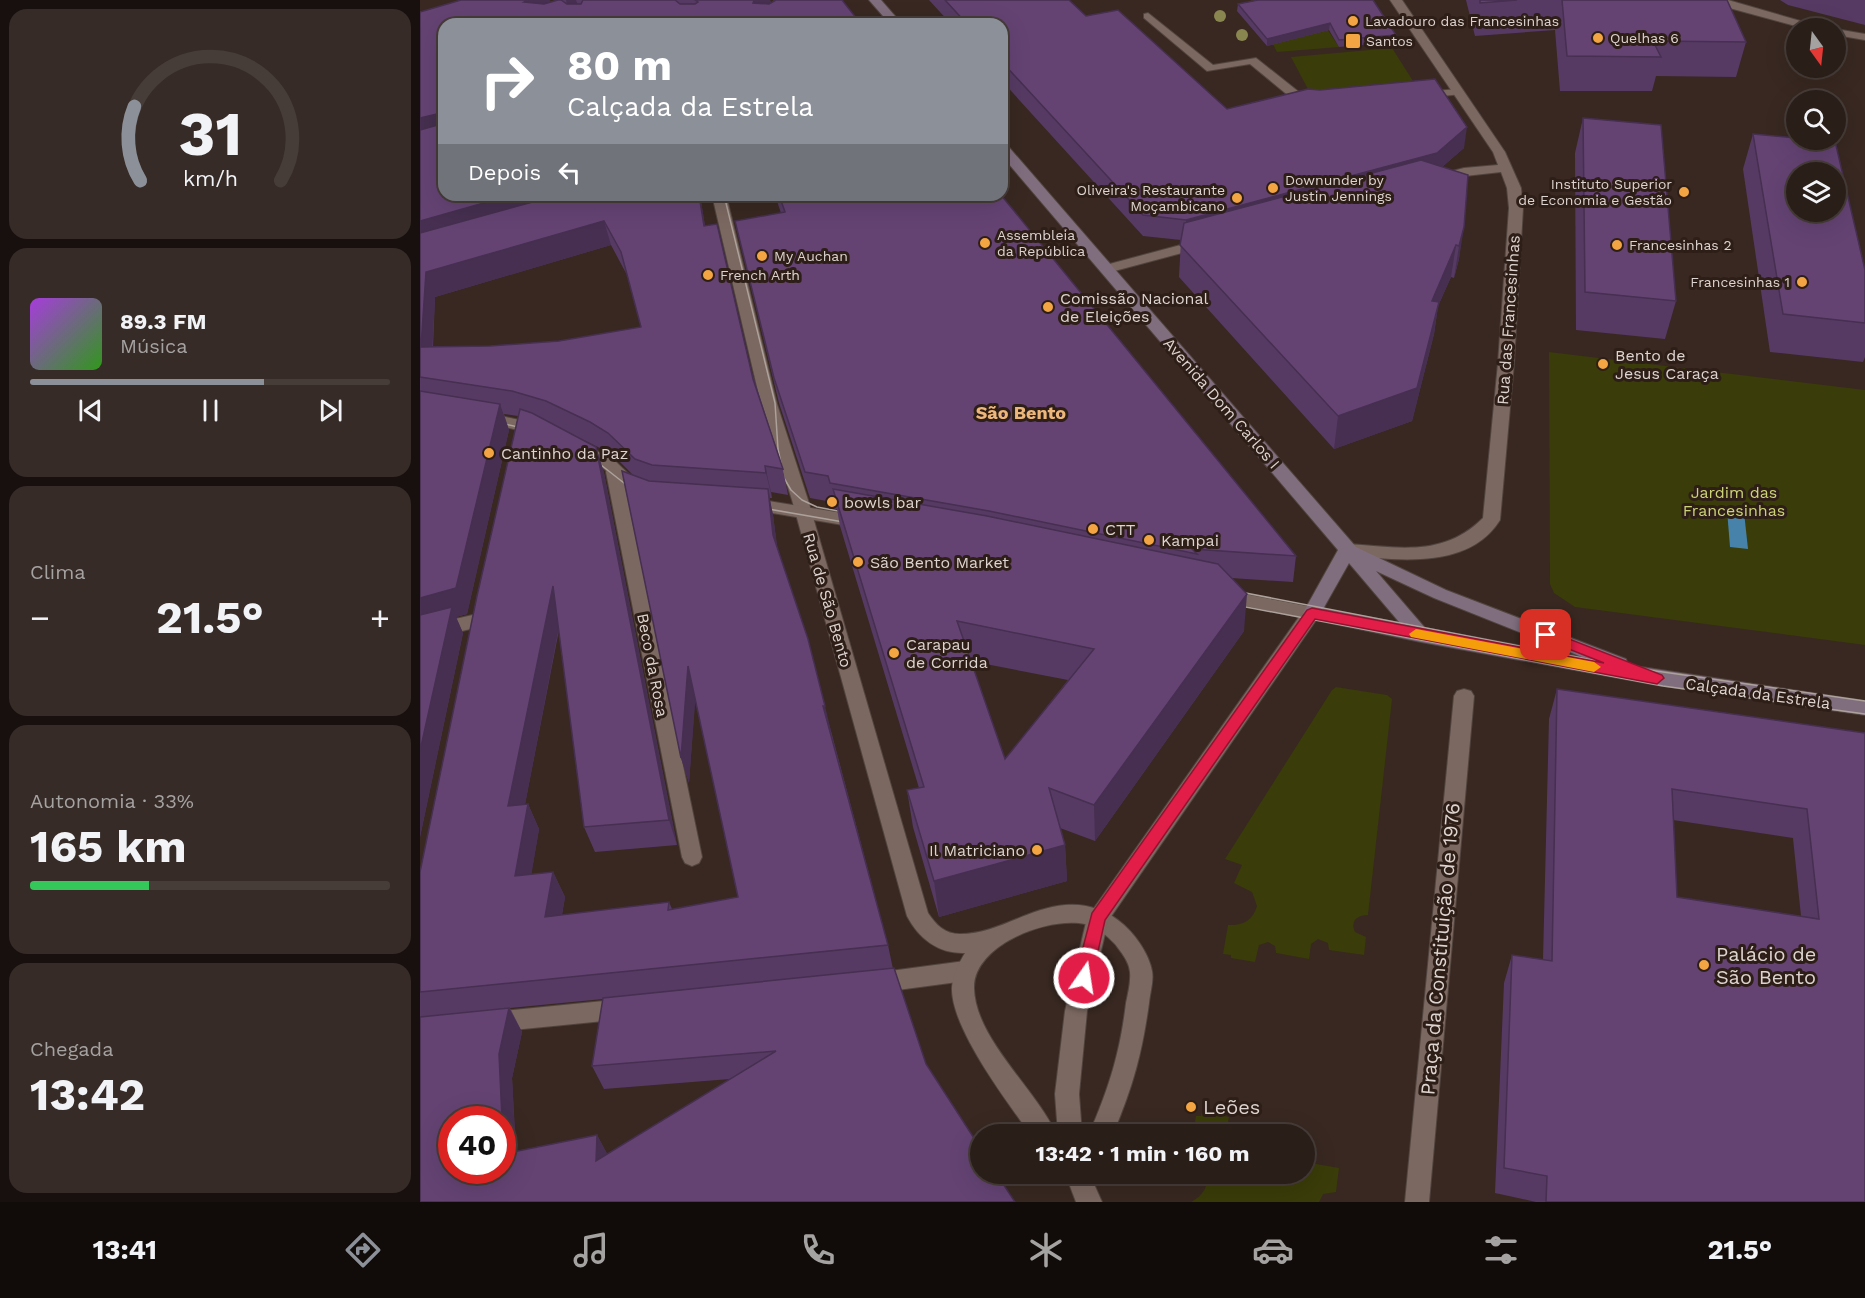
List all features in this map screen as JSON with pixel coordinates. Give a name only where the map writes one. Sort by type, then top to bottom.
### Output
[{"type":"main road","points":[[875,0],[891,18]]},
{"type":"main road","name":"Avenida Dom Carlos I","points":[[1008,154],[1421,635]]},
{"type":"main road","points":[[1312,613],[1347,550]]},
{"type":"main road","name":"Avenida Dom Carlos I","points":[[1347,550],[1440,594],[1657,678]]},
{"type":"main road","name":"Calçada da Estrela","points":[[1312,613],[1657,678],[1865,708]]},
{"type":"street","name":"Rua das Francesinhas","points":[[1347,550],[1414,554],[1433,552],[1463,544],[1479,534],[1491,520],[1506,363],[1516,208],[1514,188],[1507,168],[1396,0]]},
{"type":"street","points":[[1722,0],[1726,4],[1786,20]]},
{"type":"street","points":[[1846,33],[1865,36]]},
{"type":"street","points":[[1430,182],[1464,172],[1507,168]]},
{"type":"street","name":"Rua de São Bento","points":[[720,201],[772,414],[918,916],[926,930],[936,939],[972,944],[997,936]]},
{"type":"street","points":[[1107,269],[1211,241]]},
{"type":"street","points":[[468,414],[520,431],[548,432],[608,464],[635,490],[657,498]]},
{"type":"street","name":"Beco da Rosa","points":[[614,472],[692,857]]},
{"type":"street","points":[[734,503],[802,511],[878,525]]},
{"type":"street","name":"Calçada da Estrela","points":[[1205,592],[1312,613]]},
{"type":"street","points":[[472,644],[482,598]]},
{"type":"street","points":[[1069,1124],[1067,1094],[1076,1011],[1098,918],[1312,613]]},
{"type":"street","points":[[420,634],[477,621]]},
{"type":"street","name":"Praça da Constituição de 1976","points":[[1417,1202],[1464,696]]},
{"type":"street","points":[[1037,1124],[992,1059],[976,1029],[963,989],[965,971],[982,948],[997,936],[1036,920],[1065,913],[1098,918],[1114,928],[1134,953],[1141,972],[1135,1021],[1122,1083],[1105,1124]]},
{"type":"street","points":[[860,985],[965,971]]},
{"type":"street","points":[[468,1025],[646,1007]]},
{"type":"lane","points":[[1148,16],[1210,69],[1252,60],[1305,104],[1318,105]]},
{"type":"lane","points":[[1407,97],[1458,92]]},
{"type":"green space","points":[[1251,0],[1308,0],[1339,47],[1277,52]]},
{"type":"green space","points":[[1392,48],[1413,81],[1309,91],[1291,57]]},
{"type":"green space","name":"Jardim das Francesinhas","points":[[1549,352],[1865,390],[1865,645],[1575,607],[1554,593],[1550,584]]},
{"type":"green space","points":[[1336,687],[1387,695],[1392,699],[1368,915],[1358,917],[1353,925],[1355,932],[1366,937],[1364,955],[1329,950],[1328,943],[1318,939],[1311,944],[1309,959],[1276,953],[1275,946],[1268,942],[1259,945],[1255,962],[1231,958],[1231,955],[1223,954],[1228,925],[1247,921],[1257,906],[1252,892],[1234,883],[1242,865],[1225,859]]},
{"type":"green space","points":[[1202,1112],[1229,1117],[1228,1124],[1195,1124],[1196,1116],[1201,1116]]},
{"type":"green space","points":[[1315,1164],[1339,1168],[1336,1192],[1323,1194],[1319,1202],[1191,1202],[1204,1190],[1206,1184],[1315,1184]]},
{"type":"water","points":[[1727,510],[1744,512],[1748,549],[1730,547]]},
{"type":"building","points":[[461,0],[528,0],[524,2],[544,4],[561,0],[567,4],[581,4],[583,0],[675,0],[680,4],[695,4],[698,2],[695,0],[754,0],[753,3],[769,4],[776,0],[842,0],[856,18],[438,18],[438,125],[437,114],[420,118],[420,12]]},
{"type":"building","points":[[945,0],[1069,0],[1086,16],[1118,10],[1227,109],[1308,89],[1320,90],[1435,79],[1467,127],[1437,153],[1186,220],[1143,215],[1008,69],[1008,18],[962,18]]},
{"type":"building","points":[[1258,0],[1373,0],[1396,35],[1339,40],[1330,23],[1267,39],[1238,4]]},
{"type":"building","points":[[1480,0],[1517,0],[1480,3]]},
{"type":"building","points":[[1562,0],[1727,0],[1746,42],[1653,41],[1661,57],[1567,56]]},
{"type":"building","name":"Francesinhas 2","points":[[1583,118],[1661,125],[1676,301],[1585,292]]},
{"type":"building","points":[[438,125],[438,201],[491,201],[420,221],[420,130]]},
{"type":"building","points":[[1753,134],[1786,137],[1786,150],[1837,150],[1840,162],[1786,162],[1786,222],[1846,222],[1846,188],[1865,270],[1865,323],[1783,314]]},
{"type":"building","points":[[1421,160],[1468,175],[1464,227],[1459,246],[1456,245],[1432,301],[1439,302],[1417,388],[1338,416],[1180,245],[1184,223]]},
{"type":"building","points":[[536,201],[700,201],[704,226],[717,224],[753,379],[783,469],[765,466],[766,473],[652,465],[635,459],[608,433],[590,422],[546,401],[512,391],[420,377],[420,233]],"holes":[[[604,221],[621,252],[641,327],[559,341],[490,346],[421,347],[426,272]]]},
{"type":"building","points":[[781,201],[1006,201],[1296,556],[1192,549],[1197,554],[989,511],[830,483],[828,476],[805,472],[774,378],[735,221],[785,212]]},
{"type":"building","points":[[420,391],[500,404],[456,588],[420,598]]},
{"type":"building","points":[[520,409],[596,447],[669,820],[584,827],[553,586],[508,806],[528,804],[515,876],[553,872],[545,917],[669,902],[668,910],[738,897],[688,666],[681,758],[622,471],[649,481],[768,489],[773,535],[808,639],[825,706],[823,706],[888,945],[420,992],[420,872],[477,596]]},
{"type":"building","points":[[833,489],[987,516],[1218,564],[1247,594],[1094,805],[1049,788],[1065,845],[934,881],[907,790],[924,787]],"holes":[[[957,621],[1094,649],[1005,759]]]},
{"type":"building","points":[[452,607],[420,751],[420,615]]},
{"type":"building","name":"Palácio de São Bento","points":[[1557,689],[1865,733],[1865,1202],[1546,1202],[1547,1176],[1504,1168],[1512,955],[1552,961]],"holes":[[[1672,789],[1807,809],[1819,919],[1677,897]]]},
{"type":"building","points":[[894,968],[926,1064],[970,1132],[970,1184],[1003,1184],[1015,1202],[420,1202],[420,1017],[509,1008],[499,1054],[501,1106],[438,1106],[438,1184],[516,1184],[516,1151],[597,1135],[596,1161],[776,1051],[592,1066],[603,998]]},
{"type":"tram line","points":[[725,201],[775,403],[778,449],[784,478],[791,490],[802,500],[817,507],[854,514]]},
{"type":"tram line","points":[[491,421],[532,430]]},
{"type":"tram line","points":[[587,454],[638,494]]},
{"type":"tram line","points":[[757,507],[855,524]]},
{"type":"tram line","points":[[1230,590],[1628,667],[1865,701]]},
{"type":"tram line","points":[[1230,604],[1663,686],[1865,714]]},
{"type":"slow traffic","points":[[1416,634],[1594,667]]},
{"type":"place","name":"Lavadouro das Francesinhas","points":[[1353,21]]},
{"type":"place","name":"Quelhas 6","points":[[1598,38]]},
{"type":"place","name":"Santos","points":[[1353,41]]},
{"type":"place","name":"Downunder by Justin Jennings","points":[[1273,188]]},
{"type":"place","name":"Instituto Superior de Economia e Gestão","points":[[1684,192]]},
{"type":"place","name":"Oliveira's Restaurante Moçambicano","points":[[1237,198]]},
{"type":"place","name":"Assembleia da República","points":[[985,243]]},
{"type":"place","name":"Francesinhas 2","points":[[1617,245]]},
{"type":"place","name":"My Auchan","points":[[762,256]]},
{"type":"place","name":"French Arth","points":[[708,275]]},
{"type":"place","name":"Francesinhas 1","points":[[1802,282]]},
{"type":"place","name":"Comissão Nacional de Eleições","points":[[1048,307]]},
{"type":"place","name":"Bento de Jesus Caraça","points":[[1603,364]]},
{"type":"place","name":"Cantinho da Paz","points":[[489,453]]},
{"type":"place","name":"bowls bar","points":[[832,502]]},
{"type":"place","name":"CTT","points":[[1093,529]]},
{"type":"place","name":"Kampai","points":[[1149,540]]},
{"type":"place","name":"São Bento Market","points":[[858,562]]},
{"type":"place","name":"Carapau de Corrida","points":[[894,653]]},
{"type":"place","name":"Il Matriciano","points":[[1037,850]]},
{"type":"place","name":"Palácio de São Bento","points":[[1704,965]]},
{"type":"place","name":"Leões","points":[[1191,1107]]},
{"type":"district","name":"São Bento","points":[[1021,413]]},
{"type":"route","points":[[1084,978],[1098,918],[1312,613],[1657,678],[1546,635]]}]
